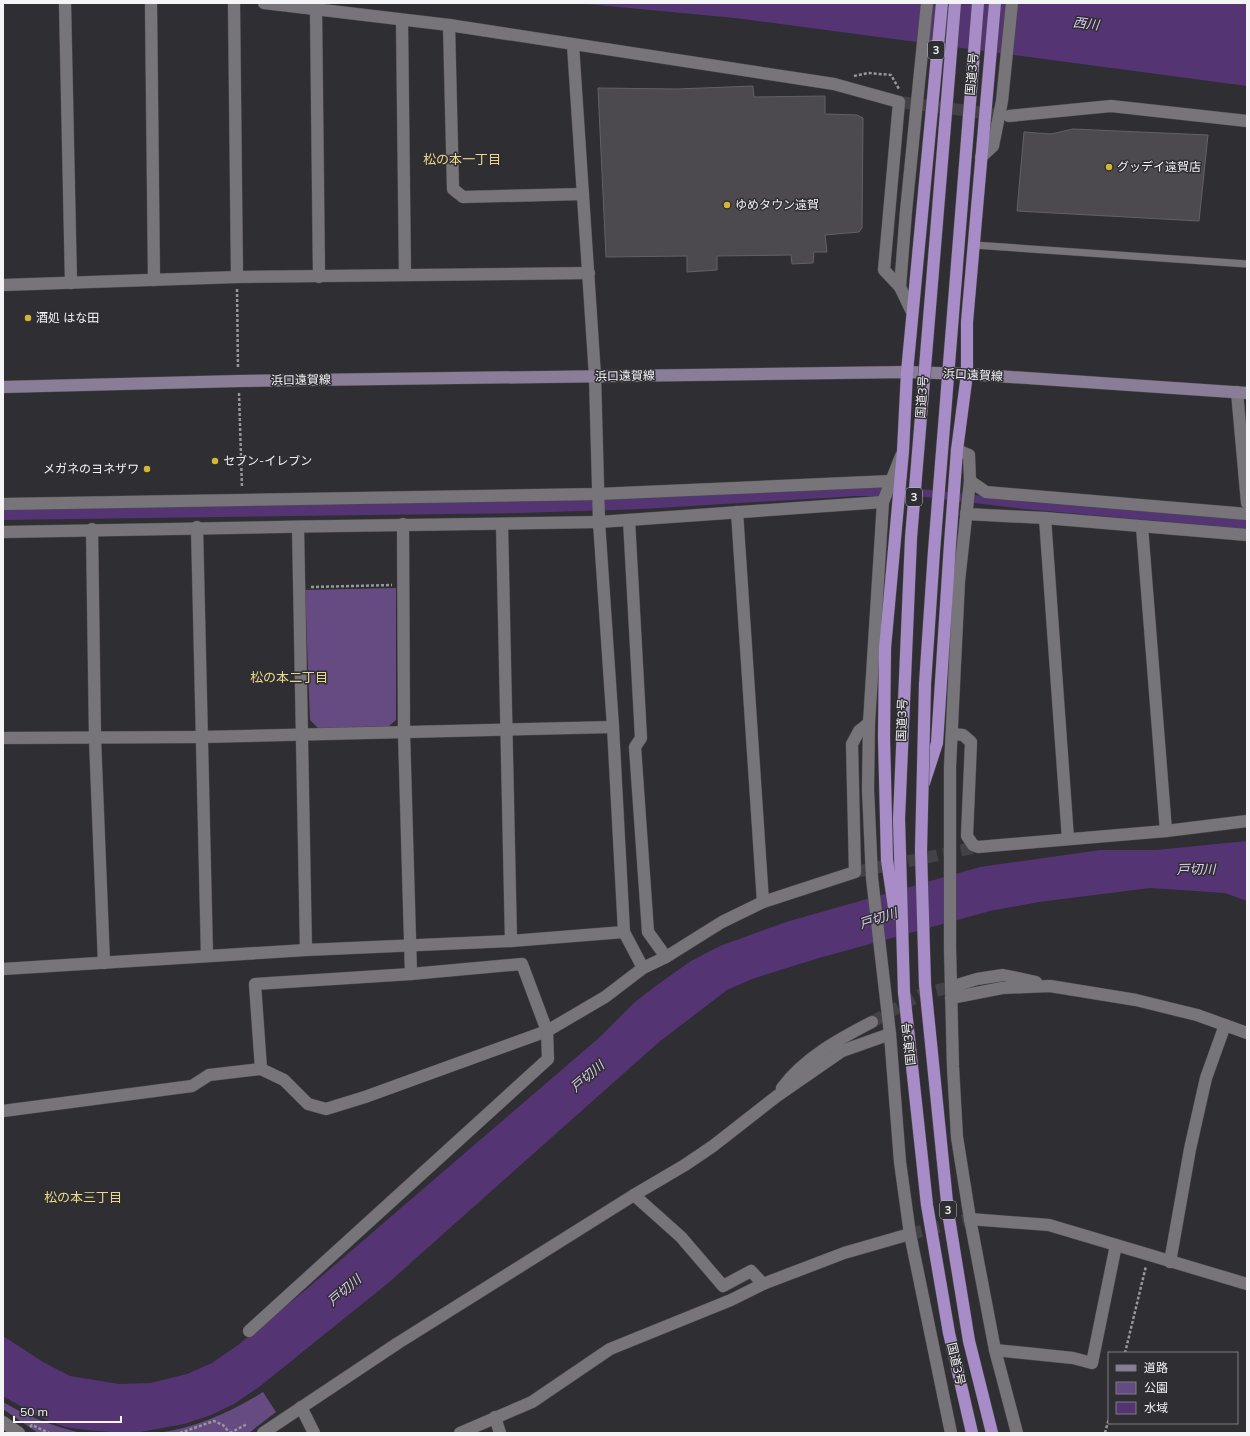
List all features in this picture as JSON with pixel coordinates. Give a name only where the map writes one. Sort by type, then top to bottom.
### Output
[{"type":"highway","name":"3","points":[[912,310],[931,97],[942,3]]},
{"type":"highway","name":"国道3号","points":[[955,3],[911,538],[899,819],[904,992],[927,1204],[949,1333],[972,1433]]},
{"type":"highway","name":"国道3号","points":[[978,3],[934,551],[925,684],[921,851],[925,984],[948,1212],[969,1340],[992,1433]]},
{"type":"highway","points":[[923,786],[937,743],[957,450],[967,374],[967,322],[995,3]]},
{"type":"highway","points":[[903,978],[887,860],[884,736],[885,648],[903,451],[912,310]]},
{"type":"main road","name":"浜口遠賀線","points":[[3,387],[238,381],[907,372],[967,374],[1242,393]]},
{"type":"street","points":[[65,3],[71,283]]},
{"type":"street","points":[[151,3],[154,280]]},
{"type":"street","points":[[234,3],[237,277]]},
{"type":"street","points":[[264,3],[449,25],[834,84],[900,102],[884,270],[900,287],[912,310]]},
{"type":"street","points":[[900,287],[906,211],[927,3]]},
{"type":"street","points":[[982,157],[993,146],[1002,100],[1012,3]]},
{"type":"street","points":[[316,8],[319,277]]},
{"type":"street","points":[[402,20],[405,275]]},
{"type":"street","points":[[449,25],[453,189],[463,197],[583,194]]},
{"type":"street","points":[[573,44],[595,376],[599,522],[613,727],[624,932],[643,968]]},
{"type":"street","points":[[1009,116],[1112,106],[1247,121]]},
{"type":"street","points":[[3,284],[237,277],[589,273]]},
{"type":"street","points":[[1242,393],[1247,503]]},
{"type":"street","points":[[957,450],[969,455],[970,480],[960,581],[950,767],[950,948],[957,1137],[970,1219],[996,1350],[1017,1433]]},
{"type":"street","points":[[903,451],[883,502],[869,724],[868,789],[872,878],[890,1034],[900,1162],[910,1234],[951,1433]]},
{"type":"street","points":[[970,480],[986,492],[1247,514]]},
{"type":"street","points":[[3,504],[242,498],[598,494],[891,481]]},
{"type":"street","points":[[3,532],[197,527],[298,527],[403,524],[599,522],[883,502]]},
{"type":"street","points":[[737,512],[763,902]]},
{"type":"street","points":[[966,514],[1045,518],[1247,535]]},
{"type":"street","points":[[1045,518],[1068,839]]},
{"type":"street","points":[[629,520],[641,738],[635,747],[648,932],[666,957]]},
{"type":"street","points":[[403,524],[404,732],[411,974]]},
{"type":"street","points":[[502,524],[511,941]]},
{"type":"street","points":[[197,527],[201,737],[208,956]]},
{"type":"street","points":[[298,527],[300,735],[306,950]]},
{"type":"street","points":[[1142,527],[1166,831]]},
{"type":"street","points":[[92,530],[95,739],[104,963]]},
{"type":"street","points":[[3,1111],[192,1086],[209,1075],[261,1069],[284,1080],[308,1104],[326,1109],[365,1097],[547,1031],[605,997],[643,968],[666,957],[722,922],[763,902],[856,872],[852,744],[859,731],[869,724]]},
{"type":"street","points":[[3,738],[95,739],[613,727]]},
{"type":"street","points":[[952,734],[963,735],[971,744],[967,836],[973,845],[978,847],[1166,831],[1247,821]]},
{"type":"street","points":[[3,968],[306,950],[511,941],[624,932]]},
{"type":"street","points":[[249,1331],[548,1059],[547,1031],[522,964],[411,974],[255,984],[261,1069]]},
{"type":"street","points":[[954,986],[977,979],[1003,975],[1050,986],[1136,1000],[1197,1015],[1247,1033]]},
{"type":"street","points":[[951,998],[1002,988],[1050,986]]},
{"type":"street","points":[[777,1096],[792,1074],[840,1038],[872,1022]]},
{"type":"street","points":[[1170,1262],[1190,1150],[1206,1078],[1225,1025]]},
{"type":"street","points":[[263,1433],[405,1338],[634,1195],[685,1166],[777,1096],[842,1051],[890,1034]]},
{"type":"street","points":[[634,1195],[681,1237],[723,1286],[751,1271],[763,1284]]},
{"type":"street","points":[[970,1219],[1048,1225],[1247,1284]]},
{"type":"street","points":[[460,1433],[532,1402],[610,1349],[731,1300],[763,1284],[844,1253],[910,1234]]},
{"type":"street","points":[[996,1350],[1073,1358],[1092,1364],[1116,1245]]},
{"type":"street","points":[[301,1407],[314,1433]]},
{"type":"street","points":[[496,1417],[500,1433]]},
{"type":"street","points":[[3,1422],[24,1431]]},
{"type":"lane","points":[[974,244],[1247,264]]},
{"type":"path","points":[[855,76],[868,73],[891,75],[903,98],[918,99]]},
{"type":"path","points":[[237,277],[238,381],[242,498]]},
{"type":"path","points":[[299,587],[403,584]]},
{"type":"path","points":[[1125,1352],[1150,1256]]},
{"type":"path","points":[[180,1433],[214,1421],[223,1425],[230,1433],[248,1424]]},
{"type":"path","points":[[1105,1433],[1108,1422]]},
{"type":"path","points":[[24,1431],[32,1425],[50,1433]]},
{"type":"green space","points":[[396,588],[396,720],[389,726],[319,729],[310,720],[305,590]]},
{"type":"green space","points":[[263,1392],[276,1412],[249,1433],[158,1433],[172,1431],[213,1418]]},
{"type":"green space","points":[[3,1402],[41,1420],[81,1433],[38,1433],[3,1409]]},
{"type":"water","name":"西川","points":[[576,3],[1239,3],[1247,4],[1247,86],[735,18]]},
{"type":"water","points":[[877,484],[1010,499],[1247,520],[1247,529],[1024,509],[925,497],[856,496],[642,509],[520,513],[3,520],[3,508],[374,504]]},
{"type":"water","name":"戸切川","points":[[1247,841],[1247,901],[1225,893],[1150,888],[1039,902],[990,911],[819,958],[752,979],[727,990],[659,1042],[387,1284],[259,1387],[234,1404],[211,1415],[184,1424],[140,1432],[86,1430],[65,1427],[41,1418],[3,1396],[3,1336],[43,1362],[70,1376],[119,1384],[151,1383],[187,1374],[212,1363],[238,1345],[308,1288],[601,1036],[635,1002],[691,961],[720,946],[786,922],[980,867],[1100,850],[1156,850]]},
{"type":"building","name":"ゆめタウン遠賀","points":[[753,86],[754,97],[825,96],[825,114],[857,115],[863,118],[862,228],[859,232],[825,235],[827,252],[814,252],[813,263],[792,264],[791,255],[717,256],[717,270],[687,272],[687,256],[606,257],[598,88],[677,89]]},
{"type":"building","points":[[1073,129],[1208,135],[1199,221],[1017,211],[1024,132],[1051,134]]},
{"type":"tunnel","points":[[899,102],[1008,116]]},
{"type":"tunnel","points":[[855,872],[978,847]]},
{"type":"tunnel","points":[[872,1022],[920,995],[954,986]]},
{"type":"tunnel","points":[[910,1234],[970,1219]]},
{"type":"place","name":"グッデイ遠賀店","points":[[1109,167]]},
{"type":"place","name":"ゆめタウン遠賀","points":[[727,205]]},
{"type":"place","name":"酒処 はな田","points":[[28,318]]},
{"type":"place","name":"セブン-イレブン","points":[[215,461]]},
{"type":"place","name":"メガネのヨネザワ","points":[[147,469]]},
{"type":"district","name":"松の本一丁目","points":[[462,159]]},
{"type":"district","name":"松の本二丁目","points":[[289,677]]},
{"type":"district","name":"松の本三丁目","points":[[83,1197]]}]
